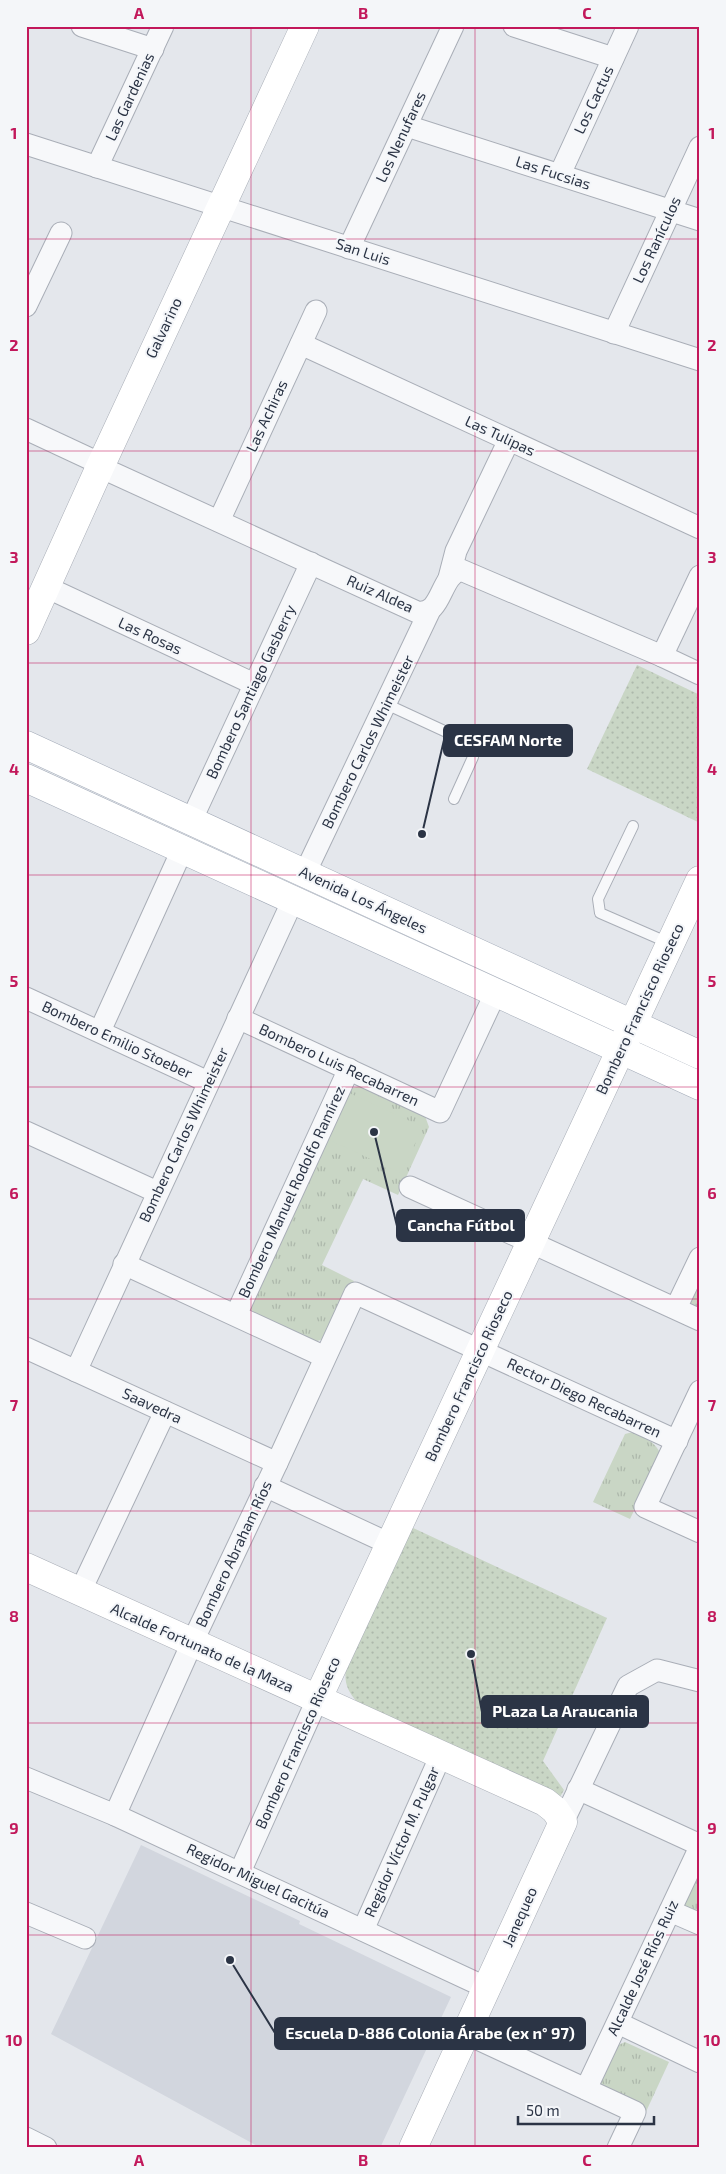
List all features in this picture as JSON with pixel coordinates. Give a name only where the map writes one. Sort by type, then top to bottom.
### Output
[{"type":"main road","name":"Galvarino","points":[[26,631],[100,466],[305,26]]},
{"type":"main road","name":"Avenida Los Ángeles","points":[[26,745],[700,1055]]},
{"type":"main road","name":"Avenida Los Ángeles","points":[[26,778],[183,848],[495,994],[700,1086]]},
{"type":"main road","name":"Bombero Francisco Rioseco","points":[[317,1700],[670,943],[698,888]]},
{"type":"main road","name":"Alcalde Fortunato de la Maza","points":[[26,1567],[545,1802],[555,1810],[563,1822]]},
{"type":"main road","name":"Janequeo","points":[[414,2148],[563,1822]]},
{"type":"street","points":[[82,26],[153,49]]},
{"type":"street","name":"Las Gardenias","points":[[97,167],[163,26]]},
{"type":"street","name":"Los Nenufares","points":[[349,248],[453,26]]},
{"type":"street","points":[[514,26],[613,58]]},
{"type":"street","name":"Los Cactus","points":[[560,174],[628,26]]},
{"type":"street","name":"Las Fucsias","points":[[407,126],[700,220]]},
{"type":"street","name":"San Luis","points":[[26,144],[700,360]]},
{"type":"street","name":"Los Ranículos","points":[[614,333],[700,147]]},
{"type":"street","points":[[26,306],[61,233]]},
{"type":"street","name":"Las Achiras","points":[[218,521],[316,311]]},
{"type":"street","name":"Las Tulipas","points":[[301,344],[700,528]]},
{"type":"street","name":"Ruiz Aldea","points":[[26,429],[100,466],[417,612],[424,613],[435,606],[449,578]]},
{"type":"street","points":[[449,578],[456,551],[509,440]]},
{"type":"street","name":"Bombero Santiago Gasberry","points":[[191,821],[311,563]]},
{"type":"street","points":[[449,578],[455,572],[461,570],[468,572],[700,674]]},
{"type":"street","points":[[662,656],[700,576]]},
{"type":"street","name":"Las Rosas","points":[[46,587],[254,684]]},
{"type":"street","name":"Bombero Carlos Whimeister","points":[[304,873],[430,610]]},
{"type":"street","points":[[100,1031],[183,848]]},
{"type":"street","name":"Bombero Carlos Whimeister","points":[[76,1371],[293,900]]},
{"type":"street","name":"Bombero Luis Recabarren","points":[[238,1018],[440,1112],[495,994]]},
{"type":"street","name":"Bombero Emilio Stoeber","points":[[26,998],[208,1082]]},
{"type":"street","name":"Bombero Manuel Rodolfo Ramírez","points":[[236,1315],[349,1070]]},
{"type":"street","points":[[26,1132],[158,1192]]},
{"type":"street","points":[[410,1187],[700,1320]]},
{"type":"street","points":[[676,1308],[700,1258]]},
{"type":"street","points":[[124,1264],[325,1357]]},
{"type":"street","name":"Rector Diego Recabarren","points":[[354,1294],[676,1441]]},
{"type":"street","name":"Bombero Abraham Ríos","points":[[115,1815],[192,1643],[354,1294]]},
{"type":"street","name":"Saavedra","points":[[26,1348],[277,1463]]},
{"type":"street","points":[[700,1391],[645,1508],[700,1532]]},
{"type":"street","points":[[80,1592],[165,1412]]},
{"type":"street","points":[[265,1486],[390,1544]]},
{"type":"street","name":"Janequeo","points":[[563,1822],[628,1686],[657,1670],[700,1681]]},
{"type":"street","name":"Bombero Francisco Rioseco","points":[[240,1872],[317,1700]]},
{"type":"street","name":"Regidor Víctor M. Pulgar","points":[[363,1930],[441,1755]]},
{"type":"street","name":"Regidor Miguel Gacitúa","points":[[26,1778],[115,1815],[488,1988]]},
{"type":"street","points":[[578,1789],[700,1846]]},
{"type":"street","name":"Alcalde José Ríos Ruiz","points":[[586,2089],[700,1846]]},
{"type":"street","points":[[670,1911],[700,1924]]},
{"type":"street","points":[[26,1913],[85,1938]]},
{"type":"street","points":[[618,2024],[700,2062]]},
{"type":"street","points":[[467,2034],[635,2112],[618,2148]]},
{"type":"street","points":[[26,2138],[46,2148]]},
{"type":"lane","points":[[386,704],[466,741],[472,748],[473,757],[454,799]]},
{"type":"lane","points":[[633,826],[598,899],[600,913],[670,943]]},
{"type":"shaded area","points":[[141,1845],[300,1921],[299,1924],[451,1997],[380,2148],[261,2148],[51,2034]]},
{"type":"green space","points":[[637,665],[700,695],[700,823],[587,769]]},
{"type":"green space","points":[[360,1086],[425,1116],[429,1127],[398,1195],[363,1179],[322,1265],[354,1281],[328,1337],[315,1342],[255,1314],[247,1304],[346,1090]]},
{"type":"green space","points":[[347,1092],[423,1127],[401,1173],[325,1138]]},
{"type":"green space","points":[[700,1274],[700,1309],[687,1303]]},
{"type":"green space","points":[[633,1432],[646,1438],[661,1455],[630,1519],[593,1502],[625,1434]]},
{"type":"green space","points":[[411,1527],[607,1618],[543,1761],[564,1790],[560,1797],[357,1702],[351,1694],[345,1678],[346,1667]]},
{"type":"green space","points":[[700,1865],[700,1913],[680,1905]]},
{"type":"green space","points":[[625,2042],[669,2062],[644,2116],[597,2087],[616,2046]]},
{"type":"place","name":"CESFAM Norte","points":[[422,834]]},
{"type":"place","name":"Cancha Fútbol","points":[[374,1132]]},
{"type":"place","name":"PLaza La Araucania","points":[[471,1654]]},
{"type":"place","name":"Escuela D-886 Colonia Árabe (ex n° 97)","points":[[230,1960]]}]
